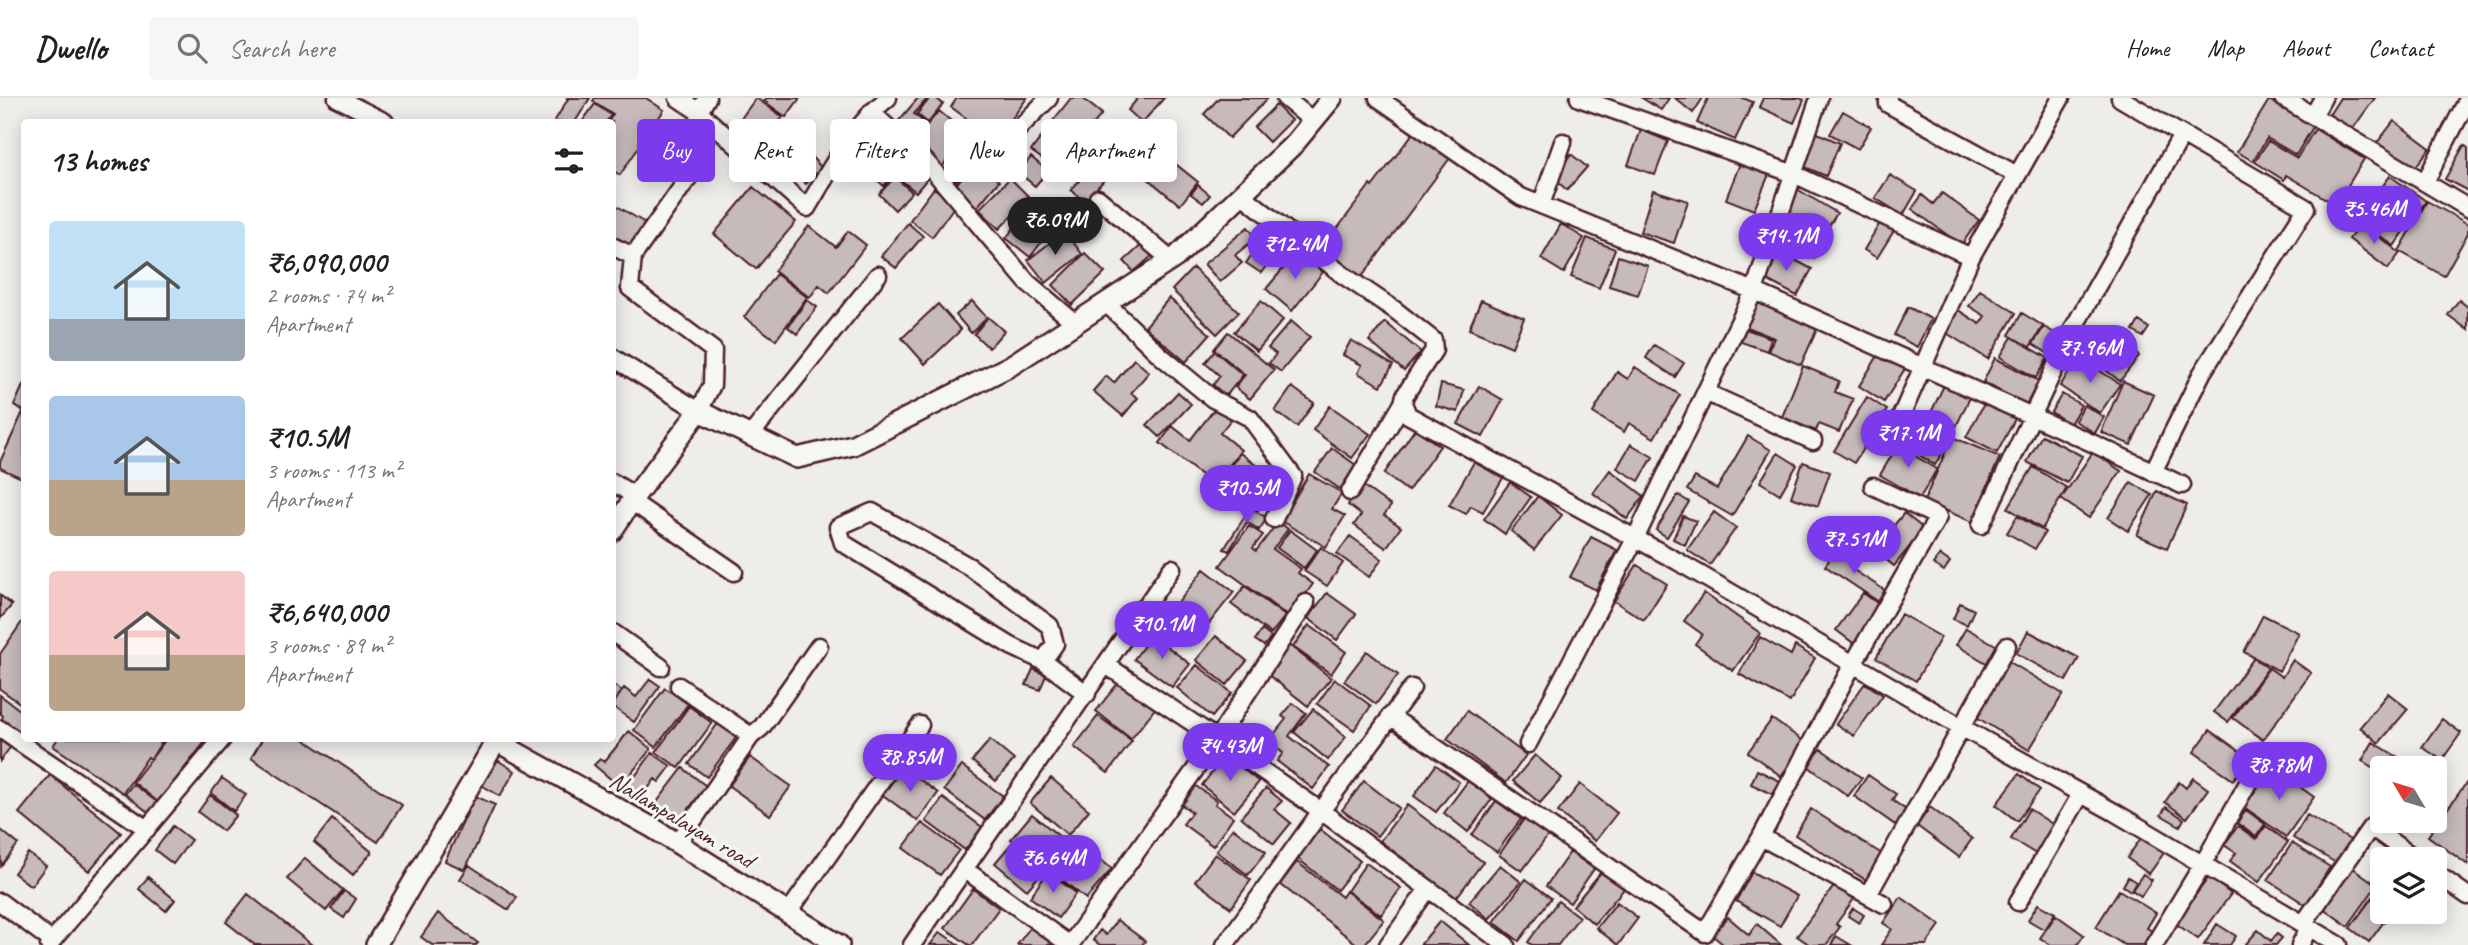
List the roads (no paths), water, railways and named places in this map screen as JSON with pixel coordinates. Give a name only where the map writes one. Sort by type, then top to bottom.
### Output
[{"type":"street","points":[[337,98],[379,119]]},
{"type":"street","points":[[678,98],[703,105],[807,208],[827,174],[871,112],[888,98]]},
{"type":"street","points":[[1027,120],[1049,98]]},
{"type":"street","points":[[1285,98],[1313,121]]},
{"type":"street","points":[[616,359],[699,411],[797,458],[853,445],[1010,366],[1171,260],[1294,144],[1332,98]]},
{"type":"street","points":[[1378,98],[1521,197],[1754,291],[2182,485]]},
{"type":"street","points":[[1579,98],[1794,174],[1970,257]]},
{"type":"street","points":[[1528,744],[1635,539],[1754,291],[1819,98]]},
{"type":"street","points":[[1888,98],[1888,104],[2017,175]]},
{"type":"street","points":[[1895,430],[1970,257],[2061,98]]},
{"type":"street","points":[[2120,98],[2305,208],[2202,373],[2153,472]]},
{"type":"street","points":[[2283,98],[2468,208]]},
{"type":"street","points":[[2313,116],[2323,98]]},
{"type":"street","points":[[2425,182],[2468,99]]},
{"type":"street","points":[[616,525],[699,411],[712,384],[713,350],[630,288],[633,256],[701,160],[703,105]]},
{"type":"street","points":[[871,112],[927,163],[1027,282],[1074,323]]},
{"type":"street","points":[[1982,525],[2074,327],[2182,135]]},
{"type":"street","points":[[1541,205],[1563,142]]},
{"type":"street","points":[[1241,194],[1343,275],[1433,340],[1434,350],[1350,492]]},
{"type":"street","points":[[1098,198],[1171,260]]},
{"type":"street","points":[[616,248],[633,256]]},
{"type":"street","points":[[750,436],[878,275]]},
{"type":"street","points":[[1106,303],[1161,356],[1213,399],[1250,418],[1293,476],[1274,519]]},
{"type":"street","points":[[1705,393],[1814,441]]},
{"type":"street","points":[[1403,403],[1408,415],[1677,561],[2339,945]]},
{"type":"street","points":[[616,485],[734,572]]},
{"type":"street","points":[[1390,716],[1704,933],[1761,837],[1853,664],[1938,517],[1872,486]]},
{"type":"street","points":[[1043,661],[1055,645],[1050,626],[970,567],[872,512],[838,527],[844,542],[1011,646],[1043,661],[1087,694]]},
{"type":"street","points":[[912,945],[1172,568]]},
{"type":"street","points":[[964,869],[1070,945],[1217,739],[1306,603]]},
{"type":"street","points":[[616,635],[661,667]]},
{"type":"street","points":[[677,844],[751,736],[762,727],[819,646]]},
{"type":"street","points":[[1868,895],[2007,646]]},
{"type":"street","points":[[1106,665],[1321,811],[1506,945]]},
{"type":"street","points":[[679,686],[751,736]]},
{"type":"street","points":[[1225,945],[1412,688]]},
{"type":"street","points":[[788,913],[920,725]]},
{"type":"street","points":[[0,729],[147,829]]},
{"type":"street","points":[[0,902],[50,943],[220,742]]},
{"type":"street","points":[[376,945],[496,742]]},
{"type":"street","name":"Nallampalayam road","points":[[500,742],[677,844],[839,945]]},
{"type":"street","points":[[2154,945],[2264,754]]},
{"type":"street","points":[[2018,902],[2081,794]]},
{"type":"street","points":[[2300,945],[2306,926],[2371,827],[2399,847]]},
{"type":"street","points":[[1761,837],[1884,904]]},
{"type":"street","points":[[2447,881],[2468,896]]},
{"type":"street","points":[[1388,945],[1428,888]]}]
